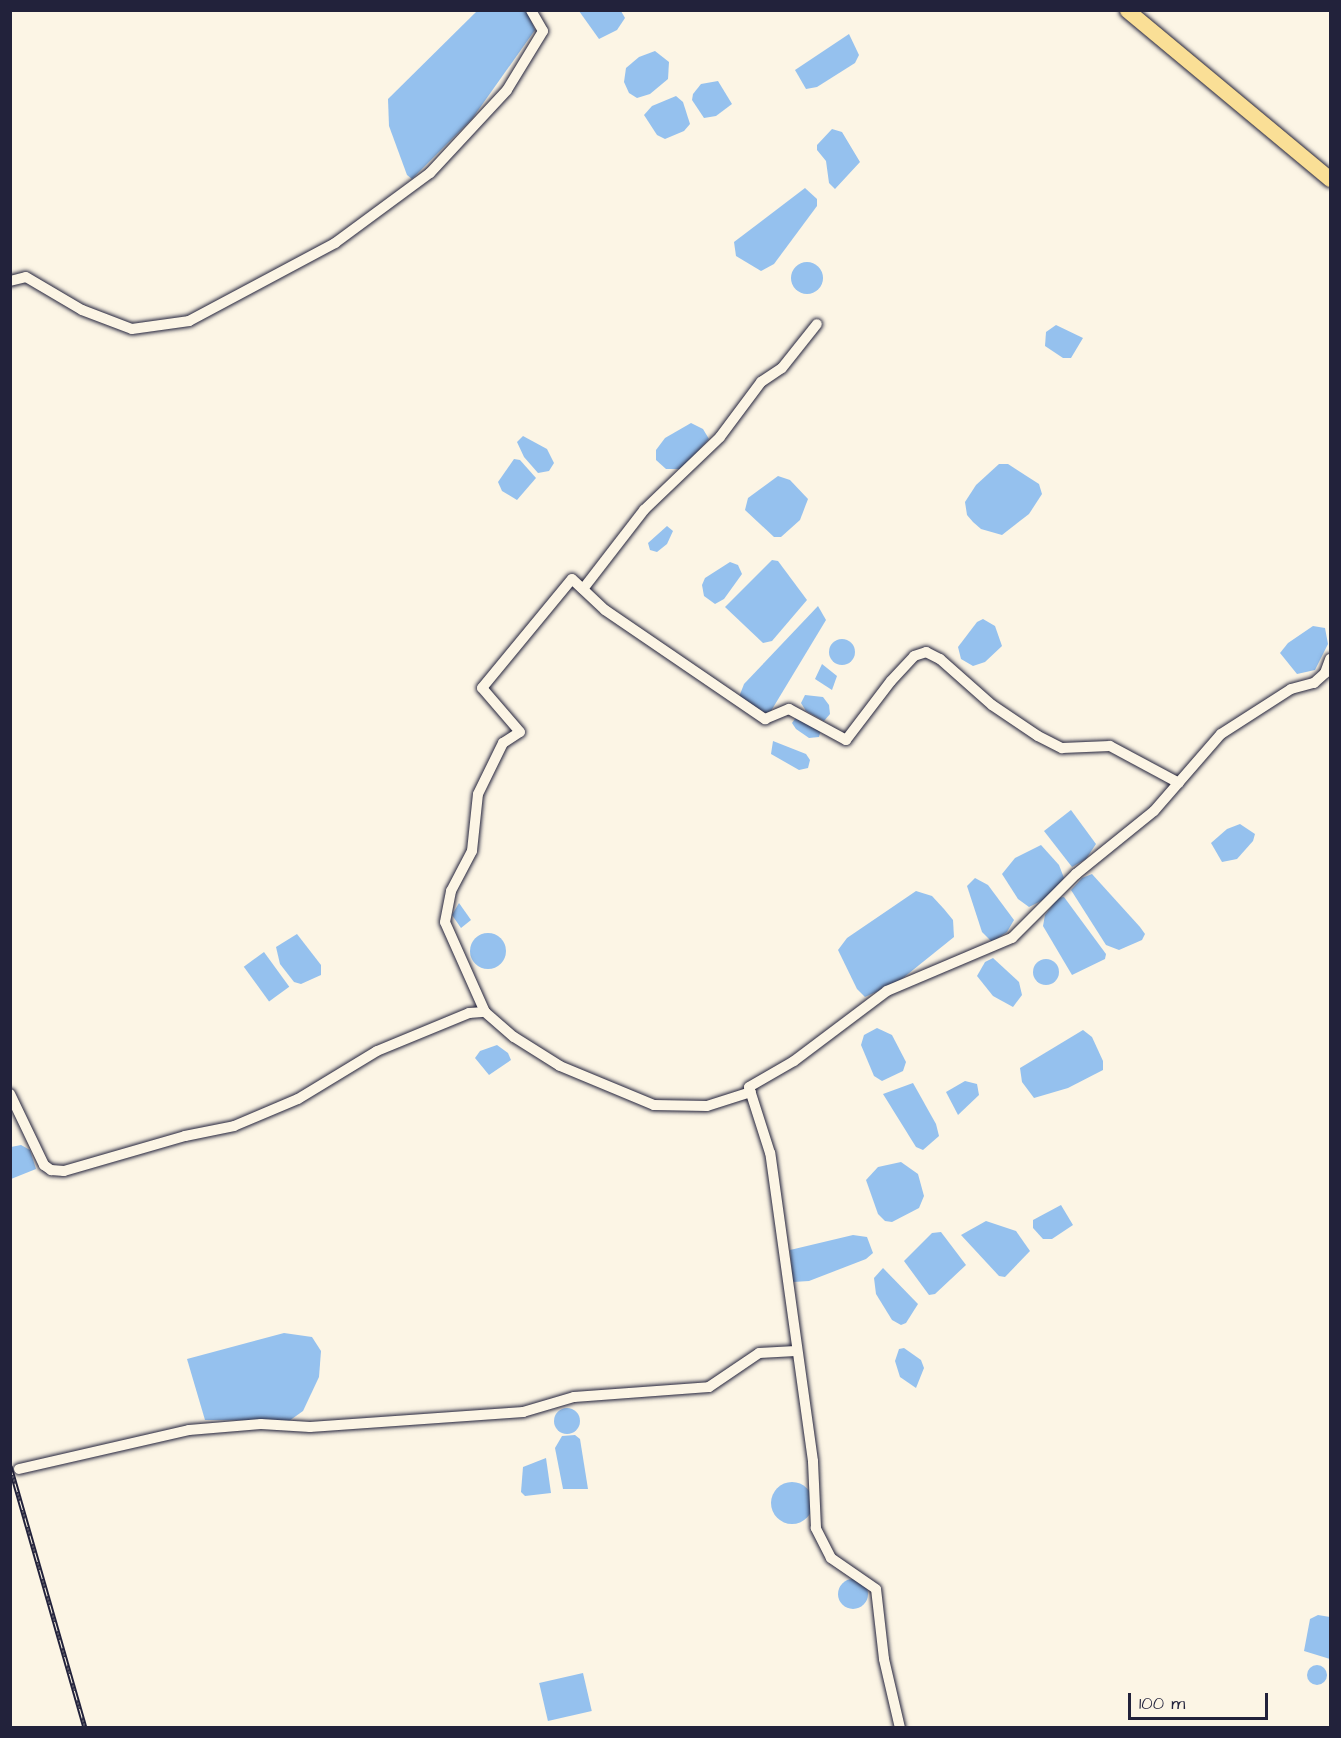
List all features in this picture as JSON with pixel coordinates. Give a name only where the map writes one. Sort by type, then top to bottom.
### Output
[{"type":"highway","points":[[1127,10],[1330,179]]},
{"type":"street","points":[[10,281],[26,277],[82,310],[132,329],[189,321],[335,243],[430,173],[507,90],[543,31],[531,10]]},
{"type":"street","points":[[583,589],[644,510],[720,437],[761,382],[782,368],[817,324]]},
{"type":"street","points":[[751,1092],[707,1106],[654,1106],[560,1066],[514,1037],[485,1012],[445,922],[451,891],[472,851],[478,794],[503,743],[520,732],[482,688],[572,579],[605,610],[765,719],[789,709],[846,740],[891,681],[914,656],[926,652],[940,658],[992,705],[1038,736],[1062,748],[1110,746],[1179,783]]},
{"type":"street","points":[[900,1728],[885,1659],[876,1589],[831,1558],[816,1528],[813,1461],[770,1153],[749,1087],[760,1077],[794,1061],[887,992],[1012,938],[1076,874],[1154,811],[1221,734],[1291,688],[1314,683],[1325,673],[1330,659]]},
{"type":"street","points":[[10,1094],[44,1165],[51,1170],[64,1171],[185,1136],[234,1126],[298,1099],[377,1051],[469,1013],[485,1012]]},
{"type":"street","points":[[19,1469],[189,1430],[261,1424],[310,1427],[523,1412],[574,1397],[709,1387],[759,1353],[796,1351]]},
{"type":"water","points":[[477,11],[527,11],[535,30],[472,119],[412,179],[407,175],[389,126],[388,99]]},
{"type":"water","points":[[579,11],[621,11],[625,18],[617,30],[599,39]]},
{"type":"water","points":[[849,34],[859,55],[855,63],[817,87],[806,89],[795,70]]},
{"type":"water","points":[[655,51],[669,62],[668,79],[650,94],[637,98],[629,93],[624,82],[626,68],[639,57]]},
{"type":"water","points":[[718,81],[732,104],[716,116],[704,118],[692,100],[693,94],[701,84]]},
{"type":"water","points":[[676,96],[683,102],[690,124],[684,131],[665,139],[657,135],[644,115],[652,106]]},
{"type":"water","points":[[832,129],[842,132],[860,162],[835,189],[829,183],[826,161],[817,150],[817,145]]},
{"type":"water","points":[[805,188],[817,199],[817,206],[774,264],[761,271],[736,256],[734,242]]},
{"type":"water","points":[[807,262],[819,266],[823,278],[819,290],[807,294],[795,290],[791,278],[795,266]]},
{"type":"water","points":[[1056,325],[1083,338],[1071,358],[1063,358],[1045,346],[1046,332]]},
{"type":"water","points":[[691,423],[703,429],[709,439],[681,469],[666,469],[656,460],[656,450],[665,438]]},
{"type":"water","points":[[523,436],[547,449],[554,463],[549,471],[538,473],[524,457],[517,442]]},
{"type":"water","points":[[514,459],[520,460],[536,478],[517,500],[502,491],[498,482]]},
{"type":"water","points":[[999,464],[1008,464],[1039,484],[1042,494],[1029,514],[1002,535],[981,529],[973,522],[967,515],[965,502],[976,485]]},
{"type":"water","points":[[778,476],[790,480],[808,499],[800,520],[781,537],[774,537],[745,510],[748,498]]},
{"type":"water","points":[[667,526],[673,531],[667,544],[657,552],[650,550],[648,543]]},
{"type":"water","points":[[772,560],[778,561],[807,600],[772,641],[763,643],[725,607]]},
{"type":"water","points":[[730,562],[738,565],[742,574],[724,599],[715,604],[704,596],[702,585],[705,578]]},
{"type":"water","points":[[818,606],[826,620],[771,711],[765,713],[739,697],[744,684]]},
{"type":"water","points":[[983,619],[995,626],[1002,646],[985,662],[973,666],[961,659],[958,647],[977,622]]},
{"type":"water","points":[[1313,626],[1325,628],[1328,644],[1315,670],[1297,674],[1280,653],[1288,643]]},
{"type":"water","points":[[842,639],[851,643],[855,652],[851,661],[842,665],[833,661],[829,652],[833,643]]},
{"type":"water","points":[[822,664],[837,676],[832,690],[815,679]]},
{"type":"water","points":[[805,695],[823,697],[829,705],[830,714],[824,721],[806,711],[801,703]]},
{"type":"water","points":[[797,716],[821,729],[819,737],[809,738],[796,729],[792,723]]},
{"type":"water","points":[[773,741],[806,754],[810,760],[808,768],[799,770],[771,754]]},
{"type":"water","points":[[1071,810],[1096,844],[1086,859],[1072,867],[1044,831]]},
{"type":"water","points":[[1240,824],[1255,834],[1253,841],[1237,859],[1222,862],[1211,843],[1227,829]]},
{"type":"water","points":[[1041,845],[1059,865],[1064,878],[1047,898],[1029,907],[1018,899],[1002,874],[1015,858]]},
{"type":"water","points":[[1092,874],[1140,927],[1145,934],[1142,940],[1119,950],[1106,945],[1071,890],[1082,878]]},
{"type":"water","points":[[975,878],[988,885],[1014,920],[1007,932],[992,942],[982,932],[967,886]]},
{"type":"water","points":[[916,891],[932,896],[944,909],[953,920],[954,937],[898,982],[865,997],[857,989],[838,950],[847,938]]},
{"type":"water","points":[[1064,897],[1106,954],[1105,959],[1072,975],[1043,926],[1045,915],[1058,898]]},
{"type":"water","points":[[459,903],[471,920],[461,928],[452,915]]},
{"type":"water","points":[[488,933],[500,939],[506,951],[500,963],[488,969],[476,963],[470,951],[476,939]]},
{"type":"water","points":[[297,934],[321,965],[321,975],[301,984],[294,982],[280,964],[276,947]]},
{"type":"water","points":[[264,952],[289,987],[269,1001],[244,967]]},
{"type":"water","points":[[993,958],[1019,982],[1022,995],[1013,1007],[993,996],[977,976],[985,962]]},
{"type":"water","points":[[1046,959],[1055,963],[1059,972],[1055,981],[1046,985],[1037,981],[1033,972],[1037,963]]},
{"type":"water","points":[[877,1028],[892,1035],[906,1062],[903,1071],[882,1081],[874,1076],[861,1045],[864,1035]]},
{"type":"water","points":[[1083,1030],[1092,1037],[1103,1061],[1103,1070],[1068,1088],[1034,1098],[1022,1082],[1020,1068]]},
{"type":"water","points":[[497,1045],[508,1053],[511,1060],[489,1075],[475,1058],[480,1051]]},
{"type":"water","points":[[965,1081],[977,1084],[979,1095],[958,1115],[946,1092]]},
{"type":"water","points":[[913,1083],[936,1124],[939,1136],[923,1150],[916,1147],[883,1094]]},
{"type":"water","points":[[21,1145],[30,1150],[36,1169],[11,1179],[11,1147]]},
{"type":"water","points":[[901,1162],[918,1174],[924,1196],[919,1208],[892,1222],[885,1221],[878,1214],[866,1180],[878,1167]]},
{"type":"water","points":[[1061,1205],[1073,1225],[1052,1239],[1043,1239],[1033,1228],[1033,1220]]},
{"type":"water","points":[[986,1221],[1016,1231],[1030,1251],[1005,1277],[999,1276],[961,1235]]},
{"type":"water","points":[[941,1232],[966,1265],[935,1294],[929,1295],[904,1261],[932,1233]]},
{"type":"water","points":[[853,1235],[867,1237],[873,1253],[866,1259],[809,1281],[793,1282],[790,1250]]},
{"type":"water","points":[[883,1268],[918,1304],[906,1323],[901,1325],[892,1320],[876,1294],[874,1278]]},
{"type":"water","points":[[284,1333],[312,1337],[321,1351],[319,1377],[303,1411],[289,1421],[205,1420],[187,1359]]},
{"type":"water","points":[[904,1348],[921,1360],[924,1368],[916,1388],[900,1377],[895,1361],[899,1349]]},
{"type":"water","points":[[567,1408],[576,1412],[580,1421],[576,1430],[567,1434],[558,1430],[554,1421],[558,1412]]},
{"type":"water","points":[[575,1435],[580,1439],[588,1489],[563,1489],[555,1448],[562,1436]]},
{"type":"water","points":[[546,1458],[551,1493],[525,1496],[521,1492],[523,1467]]},
{"type":"water","points":[[792,1482],[807,1488],[813,1503],[807,1518],[792,1524],[777,1518],[771,1503],[777,1488]]},
{"type":"water","points":[[853,1579],[859,1580],[867,1588],[867,1600],[859,1608],[853,1609],[847,1608],[839,1600],[838,1594],[839,1588],[847,1580]]},
{"type":"water","points":[[1318,1615],[1330,1617],[1330,1659],[1304,1651],[1310,1619]]},
{"type":"water","points":[[1313,1665],[1321,1665],[1327,1671],[1327,1679],[1321,1685],[1313,1685],[1307,1679],[1307,1671]]},
{"type":"water","points":[[583,1673],[592,1711],[548,1721],[539,1683]]},
{"type":"railway","points":[[10,1466],[85,1728]]}]
